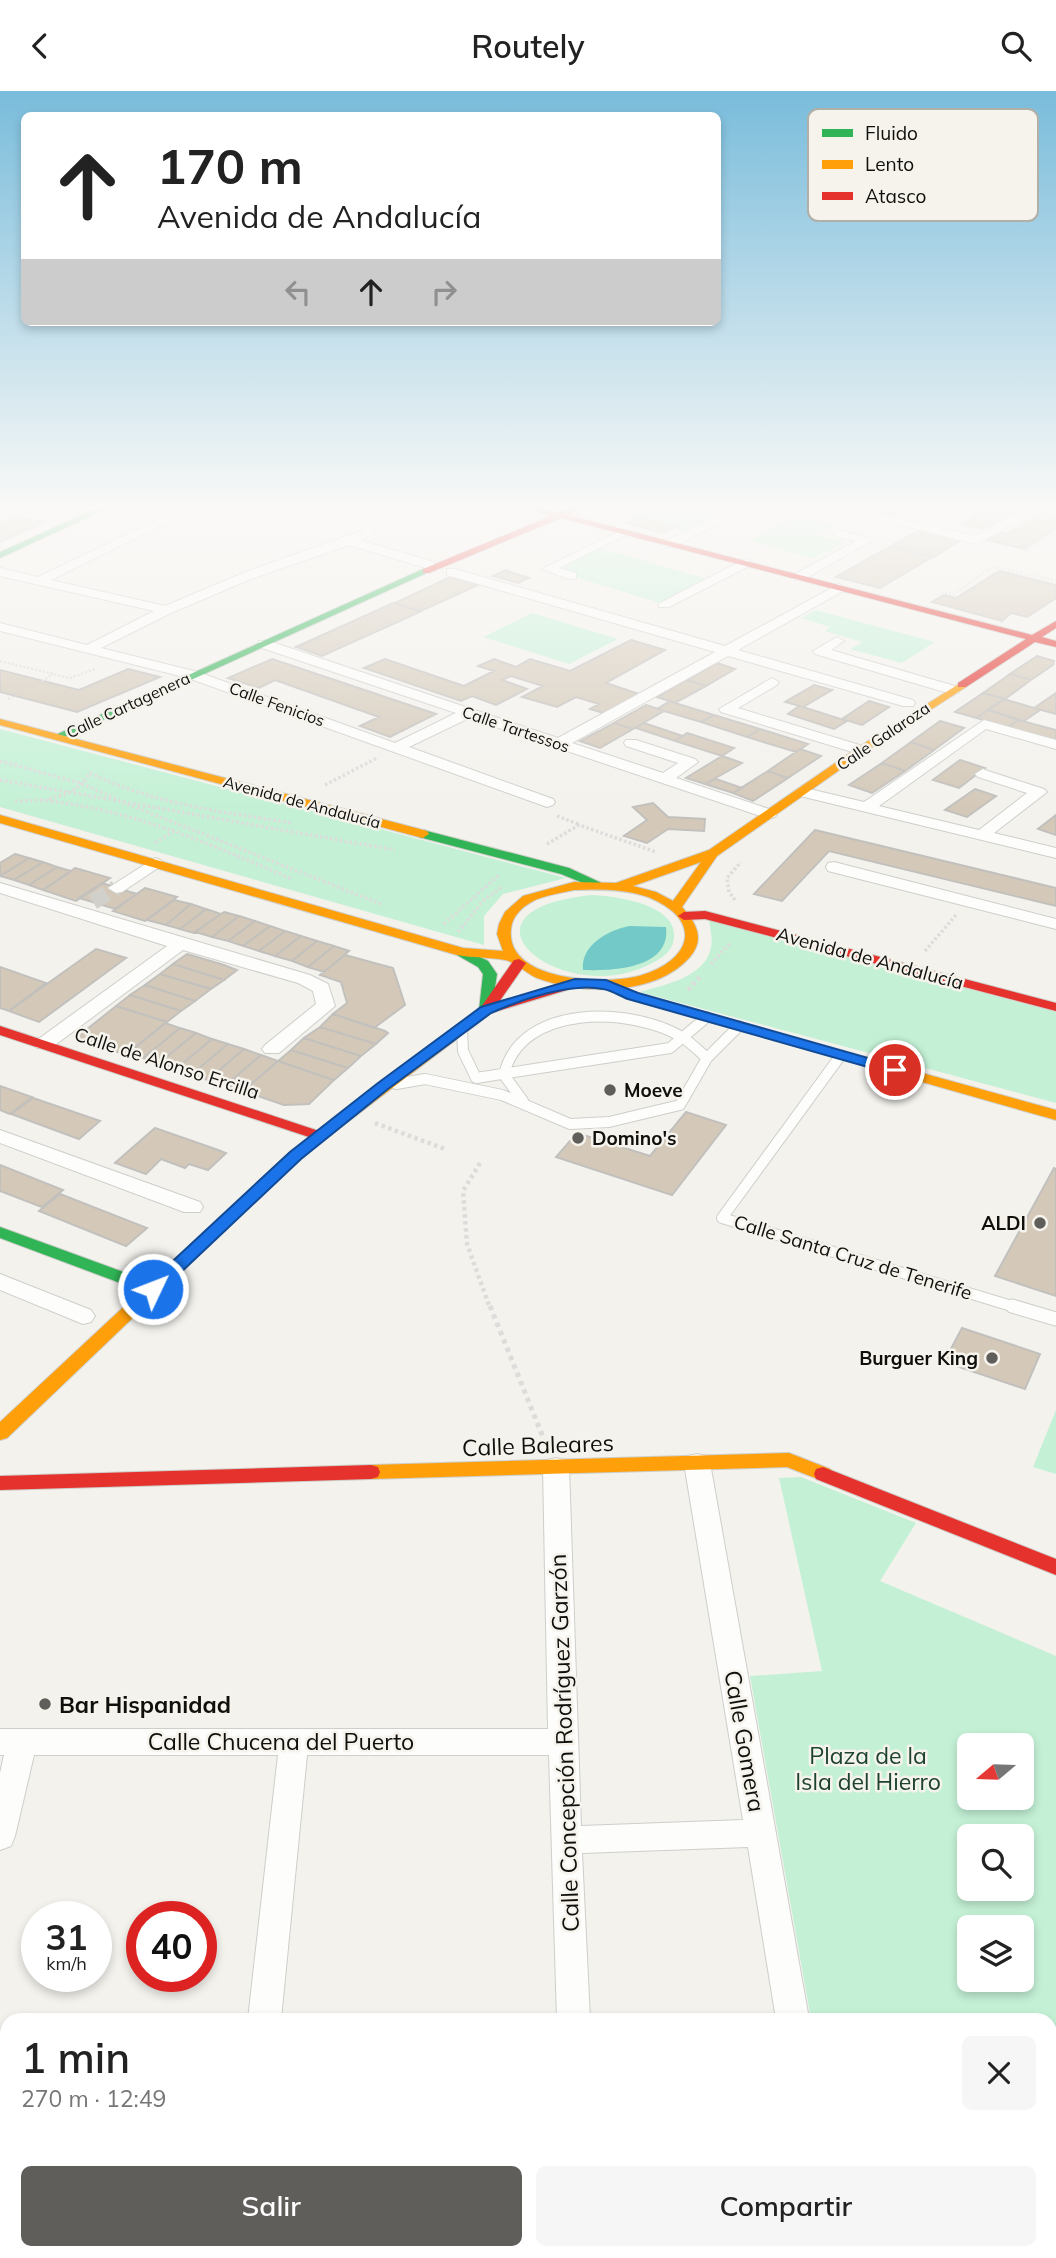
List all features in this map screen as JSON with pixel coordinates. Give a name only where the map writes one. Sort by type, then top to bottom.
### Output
[{"type":"street","points":[[149,606],[166,610]]},
{"type":"street","points":[[91,648],[175,606]]},
{"type":"street","name":"Calle Cartagenera","points":[[57,737],[351,606]]},
{"type":"street","points":[[571,606],[908,703]]},
{"type":"street","points":[[559,744],[807,606]]},
{"type":"street","points":[[909,606],[1056,644]]},
{"type":"street","name":"Calle Galaroza","points":[[610,886],[713,853],[861,750],[1056,624]]},
{"type":"street","name":"Calle Fenicios","points":[[0,628],[193,675],[393,750],[547,802]]},
{"type":"street","points":[[837,641],[820,651],[953,690]]},
{"type":"street","name":"Calle Tartessos","points":[[264,644],[768,814]]},
{"type":"street","points":[[772,682],[726,709],[861,750]]},
{"type":"street","points":[[393,750],[468,713]]},
{"type":"street","name":"Avenida de Andalucía","points":[[0,722],[565,871],[610,886],[650,895],[679,912],[705,915],[1056,1007]]},
{"type":"street","points":[[866,808],[984,724],[1056,745]]},
{"type":"street","points":[[631,743],[690,762],[664,779]]},
{"type":"street","points":[[982,835],[1039,792],[983,774]]},
{"type":"street","points":[[801,792],[1056,853]]},
{"type":"street","points":[[0,819],[462,952],[515,960],[544,976],[575,983],[606,985],[636,981],[662,972],[680,960],[691,946],[692,931],[679,912]]},
{"type":"street","name":"Calle Galaroza","points":[[679,912],[713,853]]},
{"type":"street","points":[[116,888],[155,863]]},
{"type":"street","points":[[834,867],[1056,924]]},
{"type":"street","points":[[515,960],[501,941],[501,926],[509,912],[526,900],[548,891],[610,886]]},
{"type":"street","points":[[0,888],[85,907],[180,944],[304,979],[322,988],[326,1006],[272,1049]]},
{"type":"street","points":[[44,1044],[180,944]]},
{"type":"street","points":[[462,952],[483,964],[490,974],[486,1010]]},
{"type":"street","points":[[486,1010],[515,960]]},
{"type":"street","points":[[0,1433],[295,1155],[348,1113],[486,1010],[575,983]]},
{"type":"street","points":[[606,985],[633,996],[1056,1115]]},
{"type":"street","name":"Calle de Alonso Ercilla","points":[[0,1030],[320,1136]]},
{"type":"street","points":[[0,1136],[192,1207]]},
{"type":"street","points":[[0,1233],[153,1289]]},
{"type":"street","points":[[0,1281],[83,1316]]},
{"type":"street","name":"Calle Baleares","points":[[0,1483],[551,1455],[697,1463],[789,1460],[1056,1567]]},
{"type":"street","name":"Calle Concepción Rodríguez Garzón","points":[[551,1455],[573,2013]]},
{"type":"street","name":"Calle Gomera","points":[[697,1463],[792,2013]]},
{"type":"street","points":[[266,2013],[294,1741]]},
{"type":"street","points":[[0,1836],[11,1742]]},
{"type":"street","name":"Calle Chucena del Puerto","points":[[11,1742],[561,1742]]},
{"type":"street","points":[[567,1840],[761,1833]]},
{"type":"lane","points":[[524,1103],[504,1075],[509,1054],[534,1031],[565,1021],[612,1017],[645,1023],[682,1037],[707,1058]]},
{"type":"lane","points":[[462,1027],[463,1051],[476,1078],[670,1048],[707,1017]]},
{"type":"lane","points":[[383,1086],[425,1079],[502,1095],[570,1124],[609,1122],[680,1105],[707,1058],[739,1026]]},
{"type":"lane","name":"Calle Santa Cruz de Tenerife","points":[[841,1055],[722,1218],[1056,1319]]},
{"type":"path","points":[[0,661],[70,678],[104,666]]},
{"type":"path","points":[[42,681],[54,674]]},
{"type":"path","points":[[9,699],[15,696]]},
{"type":"path","points":[[325,785],[393,750]]},
{"type":"path","points":[[0,761],[83,783],[127,804],[393,909]]},
{"type":"path","points":[[41,800],[67,793],[83,783],[90,773],[88,768]]},
{"type":"path","points":[[0,780],[398,851]]},
{"type":"path","points":[[6,801],[84,803],[190,836],[300,883]]},
{"type":"path","points":[[547,844],[579,825],[660,854]]},
{"type":"path","points":[[493,868],[504,871],[440,928],[458,932],[485,899],[513,880]]},
{"type":"path","points":[[923,954],[968,901]]},
{"type":"path","points":[[348,1113],[445,1149]]},
{"type":"path","points":[[480,1163],[463,1191],[467,1244],[502,1340],[551,1455]]},
{"type":"green space","points":[[815,610],[935,642],[902,663],[850,649],[862,642],[825,631],[830,627],[801,618]]},
{"type":"green space","points":[[532,613],[618,639],[569,664],[483,637]]},
{"type":"green space","points":[[0,729],[566,878],[503,894],[484,916],[484,945],[0,807]]},
{"type":"green space","points":[[592,895],[631,901],[659,911],[674,930],[669,951],[646,966],[613,975],[580,974],[551,966],[530,951],[520,935],[525,918],[548,904]]},
{"type":"green space","points":[[709,920],[1056,1012],[1056,1103],[640,992],[683,978],[701,966],[711,947]]},
{"type":"green space","points":[[1056,1410],[1056,1474],[1033,1467]]},
{"type":"green space","name":"Plaza de la Isla del Hierro","points":[[801,1477],[916,1523],[880,1581],[1056,1656],[1056,2013],[810,2013],[750,1676],[822,1671],[779,1478]]},
{"type":"water","points":[[629,926],[666,927],[665,941],[659,952],[637,965],[609,970],[583,970],[586,953],[597,940]]},
{"type":"building","points":[[386,606],[402,606],[420,612],[322,656],[296,647]]},
{"type":"building","points":[[405,606],[432,606],[421,611]]},
{"type":"building","points":[[947,606],[1044,606],[1027,617],[1011,613],[1002,621]]},
{"type":"building","points":[[631,640],[665,650],[606,683],[639,694],[603,713],[590,709],[599,704],[576,697],[557,707],[522,697],[543,686],[511,676],[502,680],[527,689],[496,705],[472,696],[461,701],[364,668],[385,659],[464,686],[494,671],[478,666],[494,659],[516,667],[530,659],[570,671]]},
{"type":"building","points":[[1037,656],[1054,661],[1053,665],[1031,680],[1010,674]]},
{"type":"building","points":[[272,659],[436,714],[390,737],[360,726],[379,717],[275,680],[259,688],[228,678]]},
{"type":"building","points":[[717,663],[735,669],[706,686],[687,680]]},
{"type":"building","points":[[128,669],[160,677],[77,712],[0,692],[0,670],[79,690]]},
{"type":"building","points":[[1010,674],[1031,680],[1005,699],[983,693]]},
{"type":"building","points":[[687,680],[706,686],[675,703],[657,697]]},
{"type":"building","points":[[814,685],[832,690],[803,707],[785,702]]},
{"type":"building","points":[[983,693],[1005,699],[976,718],[955,712]]},
{"type":"building","points":[[1056,693],[1056,714],[1034,708]]},
{"type":"building","points":[[1004,699],[1040,710],[1024,721],[988,710]]},
{"type":"building","points":[[670,701],[714,715],[701,722],[657,709]]},
{"type":"building","points":[[869,701],[889,707],[862,725],[842,719]]},
{"type":"building","points":[[646,705],[664,711],[633,729],[614,723]]},
{"type":"building","points":[[799,706],[847,721],[834,729],[788,714]]},
{"type":"building","points":[[988,710],[1018,720],[1008,727],[976,718]]},
{"type":"building","points":[[714,715],[760,729],[747,737],[701,722]]},
{"type":"building","points":[[1018,720],[1056,730],[1056,742],[1008,727]]},
{"type":"building","points":[[940,721],[964,728],[934,750],[911,742]]},
{"type":"building","points":[[614,723],[633,729],[600,748],[580,741]]},
{"type":"building","points":[[644,723],[683,736],[675,741],[636,728]]},
{"type":"building","points":[[760,729],[808,744],[796,752],[747,737]]},
{"type":"building","points":[[687,733],[734,748],[722,756],[675,741]]},
{"type":"building","points":[[911,742],[934,750],[905,771],[882,763]]},
{"type":"building","points":[[800,749],[821,756],[788,778],[768,771]]},
{"type":"building","points":[[722,756],[742,763],[705,784],[686,778]]},
{"type":"building","points":[[960,760],[985,768],[959,788],[933,780]]},
{"type":"building","points":[[882,763],[905,771],[872,793],[849,785]]},
{"type":"building","points":[[768,771],[788,778],[753,801],[733,793]]},
{"type":"building","points":[[716,779],[742,788],[733,793],[705,784]]},
{"type":"building","points":[[975,789],[996,796],[967,817],[945,810]]},
{"type":"building","points":[[653,803],[668,817],[705,819],[704,831],[668,829],[647,843],[624,836],[647,820],[633,807]]},
{"type":"building","points":[[1056,815],[1056,835],[1038,829]]},
{"type":"building","points":[[815,830],[1056,888],[1056,906],[829,851],[782,901],[754,894]]},
{"type":"building","points":[[15,854],[29,858],[0,876],[0,863]]},
{"type":"building","points":[[29,858],[43,862],[14,880],[0,876]]},
{"type":"building","points":[[43,862],[57,867],[29,885],[14,880]]},
{"type":"building","points":[[57,867],[71,871],[43,890],[29,885]]},
{"type":"building","points":[[75,868],[110,878],[76,901],[43,890]]},
{"type":"building","points":[[102,883],[137,894],[115,909],[79,898]]},
{"type":"building","points":[[145,888],[177,897],[145,921],[113,911]]},
{"type":"building","points":[[174,900],[191,904],[166,925],[147,920]]},
{"type":"building","points":[[191,904],[206,909],[180,929],[166,925]]},
{"type":"building","points":[[206,909],[221,914],[194,933],[180,929]]},
{"type":"building","points":[[224,912],[239,916],[212,937],[195,932]]},
{"type":"building","points":[[239,916],[255,921],[228,941],[212,937]]},
{"type":"building","points":[[255,921],[270,926],[243,946],[228,941]]},
{"type":"building","points":[[270,926],[285,931],[259,951],[243,946]]},
{"type":"building","points":[[285,931],[301,936],[275,956],[259,951]]},
{"type":"building","points":[[301,936],[317,941],[292,961],[275,956]]},
{"type":"building","points":[[317,941],[334,946],[308,967],[292,961]]},
{"type":"building","points":[[334,946],[349,951],[324,972],[308,967]]},
{"type":"building","points":[[96,949],[126,958],[39,1022],[9,1011]]},
{"type":"building","points":[[187,954],[237,970],[224,980],[173,964]]},
{"type":"building","points":[[345,955],[393,968],[405,1005],[374,1028],[333,1014],[347,1003],[341,982],[320,975]]},
{"type":"building","points":[[173,964],[224,980],[211,989],[160,974]]},
{"type":"building","points":[[0,967],[46,983],[9,1011],[0,1008]]},
{"type":"building","points":[[160,974],[211,989],[195,1001],[145,985]]},
{"type":"building","points":[[145,985],[195,1001],[181,1011],[130,995]]},
{"type":"building","points":[[130,995],[181,1011],[167,1022],[116,1006]]},
{"type":"building","points":[[116,1006],[167,1022],[126,1055],[76,1038]]},
{"type":"building","points":[[333,1014],[388,1033],[376,1044],[320,1027]]},
{"type":"building","points":[[165,1023],[180,1028],[143,1058],[128,1053]]},
{"type":"building","points":[[320,1027],[376,1044],[361,1056],[304,1038]]},
{"type":"building","points":[[180,1028],[196,1033],[159,1063],[143,1058]]},
{"type":"building","points":[[196,1033],[212,1039],[176,1069],[159,1063]]},
{"type":"building","points":[[304,1038],[361,1056],[348,1068],[291,1050]]},
{"type":"building","points":[[212,1039],[228,1044],[192,1074],[176,1069]]},
{"type":"building","points":[[228,1044],[244,1049],[208,1080],[192,1074]]},
{"type":"building","points":[[244,1049],[261,1055],[226,1085],[208,1080]]},
{"type":"building","points":[[291,1050],[348,1068],[334,1080],[278,1061]]},
{"type":"building","points":[[261,1055],[278,1061],[243,1091],[226,1085]]},
{"type":"building","points":[[278,1061],[334,1080],[309,1104],[284,1105],[243,1091]]},
{"type":"building","points":[[0,1086],[32,1097],[10,1114],[0,1110]]},
{"type":"building","points":[[33,1098],[100,1121],[79,1139],[11,1114]]},
{"type":"building","points":[[686,1112],[726,1125],[672,1195],[556,1157],[577,1133],[650,1156]]},
{"type":"building","points":[[155,1128],[226,1153],[208,1170],[189,1164],[185,1168],[161,1159],[146,1174],[115,1163]]},
{"type":"building","points":[[0,1165],[63,1190],[42,1207],[0,1191]]},
{"type":"building","name":"ALDI","points":[[1054,1168],[1056,1169],[1056,1296],[995,1276]]},
{"type":"building","points":[[60,1194],[147,1228],[126,1246],[39,1211]]},
{"type":"building","name":"Burguer King","points":[[962,1328],[1040,1354],[1025,1389],[944,1362]]},
{"type":"tunnel","points":[[93,902],[116,888]]},
{"type":"traffic: fast","points":[[57,737],[348,606]]},
{"type":"traffic: fast","points":[[423,834],[565,871],[602,886]]},
{"type":"traffic: fast","points":[[462,952],[483,964],[490,974],[486,1010]]},
{"type":"traffic: fast","points":[[0,1232],[153,1289]]},
{"type":"traffic: slow","points":[[618,887],[713,853],[861,750],[962,685]]},
{"type":"traffic: slow","points":[[0,722],[423,834]]},
{"type":"traffic: slow","points":[[0,819],[462,952],[510,956]]},
{"type":"traffic: slow","points":[[675,907],[713,853]]},
{"type":"traffic: slow","points":[[574,886],[620,887],[651,894],[665,901],[677,909],[687,921],[692,936],[690,948],[675,965],[657,975],[636,981],[588,984],[565,981],[528,969],[510,953],[505,943],[505,924],[517,906],[528,899],[574,886]]},
{"type":"traffic: slow","points":[[0,1433],[295,1155],[452,1036]]},
{"type":"traffic: slow","points":[[871,1063],[1056,1115]]},
{"type":"traffic: slow","points":[[371,1472],[789,1460],[823,1474]]},
{"type":"traffic: jam","points":[[910,606],[1056,644]]},
{"type":"traffic: jam","points":[[962,685],[1056,624]]},
{"type":"traffic: jam","points":[[684,916],[705,915],[1056,1007]]},
{"type":"traffic: jam","points":[[452,1036],[485,1012],[519,963]]},
{"type":"traffic: jam","points":[[486,1010],[575,983]]},
{"type":"traffic: jam","points":[[606,984],[633,996],[871,1063]]},
{"type":"traffic: jam","points":[[0,1030],[320,1136]]},
{"type":"traffic: jam","points":[[0,1483],[371,1472]]},
{"type":"traffic: jam","points":[[823,1474],[1056,1567]]},
{"type":"place","name":"Moeve","points":[[610,1090]]},
{"type":"place","name":"Domino's","points":[[578,1138]]},
{"type":"place","name":"ALDI","points":[[1040,1223]]},
{"type":"place","name":"Burguer King","points":[[992,1358]]},
{"type":"place","name":"Bar Hispanidad","points":[[45,1704]]},
{"type":"route","points":[[153,1289],[295,1155],[383,1086],[486,1010],[501,1003],[575,983],[606,985],[633,996],[895,1070]]}]
